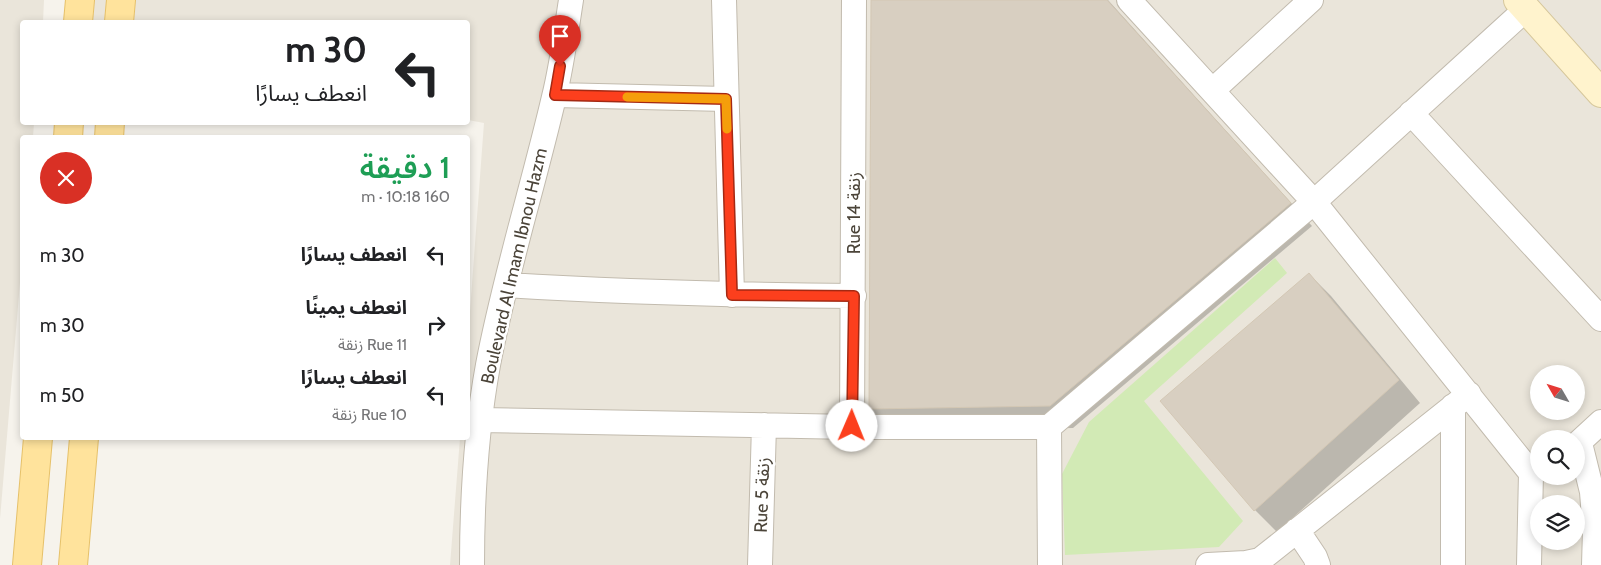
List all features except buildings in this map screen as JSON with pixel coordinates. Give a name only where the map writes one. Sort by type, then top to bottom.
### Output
[{"type":"main road","points":[[78,20],[80,0]]},
{"type":"main road","points":[[119,20],[120,0]]},
{"type":"main road","points":[[27,565],[38,440]]},
{"type":"main road","points":[[73,565],[84,440]]},
{"type":"street","name":"Boulevard Al Imam Ibnou Hazm","points":[[472,565],[472,514],[475,467],[488,367],[506,285],[555,95],[571,0]]},
{"type":"street","points":[[724,0],[732,295]]},
{"type":"street","name":"Rue 14 زنقة","points":[[852,426],[854,0]]},
{"type":"street","points":[[1129,0],[1314,202],[1461,400],[1530,466]]},
{"type":"street","points":[[1212,90],[1309,1]]},
{"type":"street","points":[[480,420],[764,425],[1049,427],[1314,202],[1411,113],[1522,4],[1601,93]]},
{"type":"street","points":[[555,95],[726,99]]},
{"type":"street","points":[[1411,113],[1601,319]]},
{"type":"street","points":[[506,285],[732,295],[854,296]]},
{"type":"street","points":[[1208,565],[1246,563],[1260,560],[1461,400]]},
{"type":"street","points":[[1453,565],[1461,400]]},
{"type":"street","points":[[1585,437],[1601,422]]},
{"type":"street","name":"Rue 5 زنقة","points":[[760,565],[764,425]]},
{"type":"street","points":[[1049,427],[1050,565]]},
{"type":"street","points":[[1585,468],[1592,492],[1595,530],[1594,565]]},
{"type":"street","points":[[1529,565],[1534,485]]},
{"type":"street","points":[[1297,530],[1315,557],[1318,565]]},
{"type":"shaded area","points":[[0,0],[44,0],[43,20],[20,20],[20,125],[34,125],[33,135],[20,135],[20,283],[0,519]]},
{"type":"shaded area","points":[[68,0],[1601,0],[1601,565],[450,565],[460,440],[470,440],[470,311],[484,123],[470,120],[470,20],[65,20]]},
{"type":"green space","points":[[1275,258],[1287,273],[1144,401],[1243,521],[1219,547],[1065,555],[1062,474],[1089,422]]},
{"type":"slow traffic","points":[[627,97],[726,99],[727,129]]},
{"type":"route","points":[[560,66],[555,95],[726,99],[732,295],[854,296],[852,426]]}]
